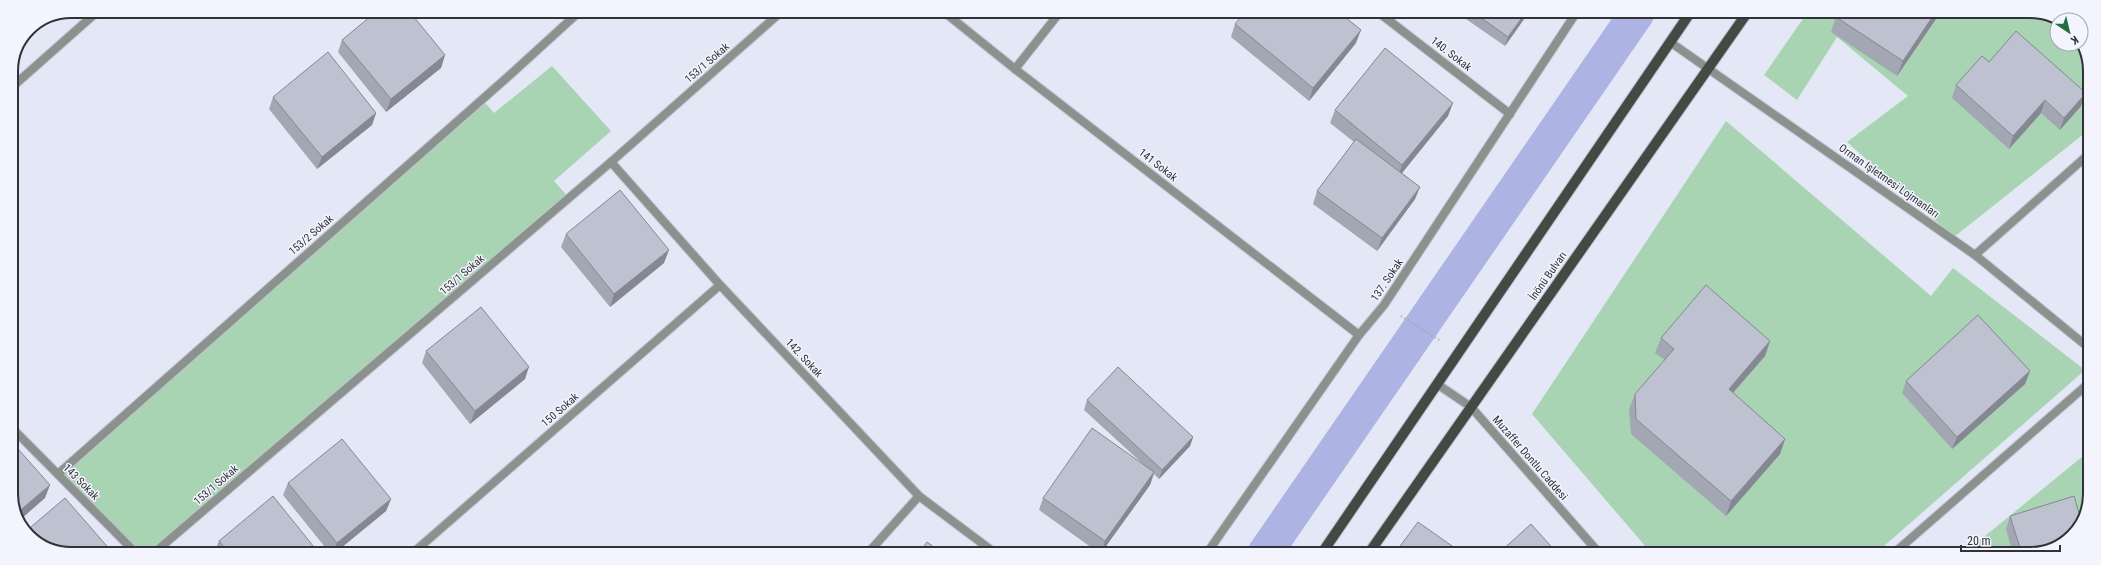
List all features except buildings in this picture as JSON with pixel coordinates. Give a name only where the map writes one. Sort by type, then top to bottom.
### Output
[{"type":"main road","points":[[1326,547],[1687,18]]},
{"type":"main road","name":"İnönü Bulvarı","points":[[1373,547],[1743,18]]},
{"type":"street","points":[[18,82],[90,18]]},
{"type":"street","name":"153/2 Sokak","points":[[58,474],[572,18]]},
{"type":"street","name":"153/1 Sokak","points":[[161,547],[611,162],[774,18]]},
{"type":"street","name":"141 Sokak","points":[[951,18],[1015,69],[1359,335]]},
{"type":"street","points":[[1015,69],[1055,18]]},
{"type":"street","name":"140. Sokak","points":[[1386,18],[1510,114]]},
{"type":"street","name":"137. Sokak","points":[[1211,547],[1359,335],[1384,305],[1572,18]]},
{"type":"street","name":"Orman Işletmesi Lojmanları","points":[[1670,42],[1708,67],[1975,255],[2083,343]]},
{"type":"street","points":[[1975,255],[2083,160]]},
{"type":"street","name":"142. Sokak","points":[[611,162],[720,285],[919,496],[987,547]]},
{"type":"street","name":"150 Sokak","points":[[420,547],[720,285]]},
{"type":"street","name":"Muzaffer Dontlu Caddesi","points":[[1437,384],[1470,407],[1594,547]]},
{"type":"street","points":[[1901,547],[2083,387]]},
{"type":"street","name":"143 Sokak","points":[[18,433],[130,547]]},
{"type":"street","points":[[873,547],[919,496]]},
{"type":"path","points":[[1395,312],[1433,336]]},
{"type":"green space","points":[[1804,18],[2037,18],[2049,22],[2049,52],[2079,52],[2083,67],[2083,135],[1954,237],[1847,142],[1908,96],[1837,37],[1797,100],[1764,75]]},
{"type":"green space","points":[[552,66],[611,131],[554,181],[569,198],[161,547],[130,547],[58,474],[482,99],[494,113]]},
{"type":"green space","points":[[1726,121],[1931,296],[1953,268],[2083,368],[2083,372],[1883,547],[1646,547],[1532,414]]},
{"type":"green space","points":[[2083,456],[2083,501],[2079,514],[2074,523],[2062,536],[2053,542],[2037,547],[1972,547]]},
{"type":"waterway","points":[[1269,547],[1634,18]]}]
